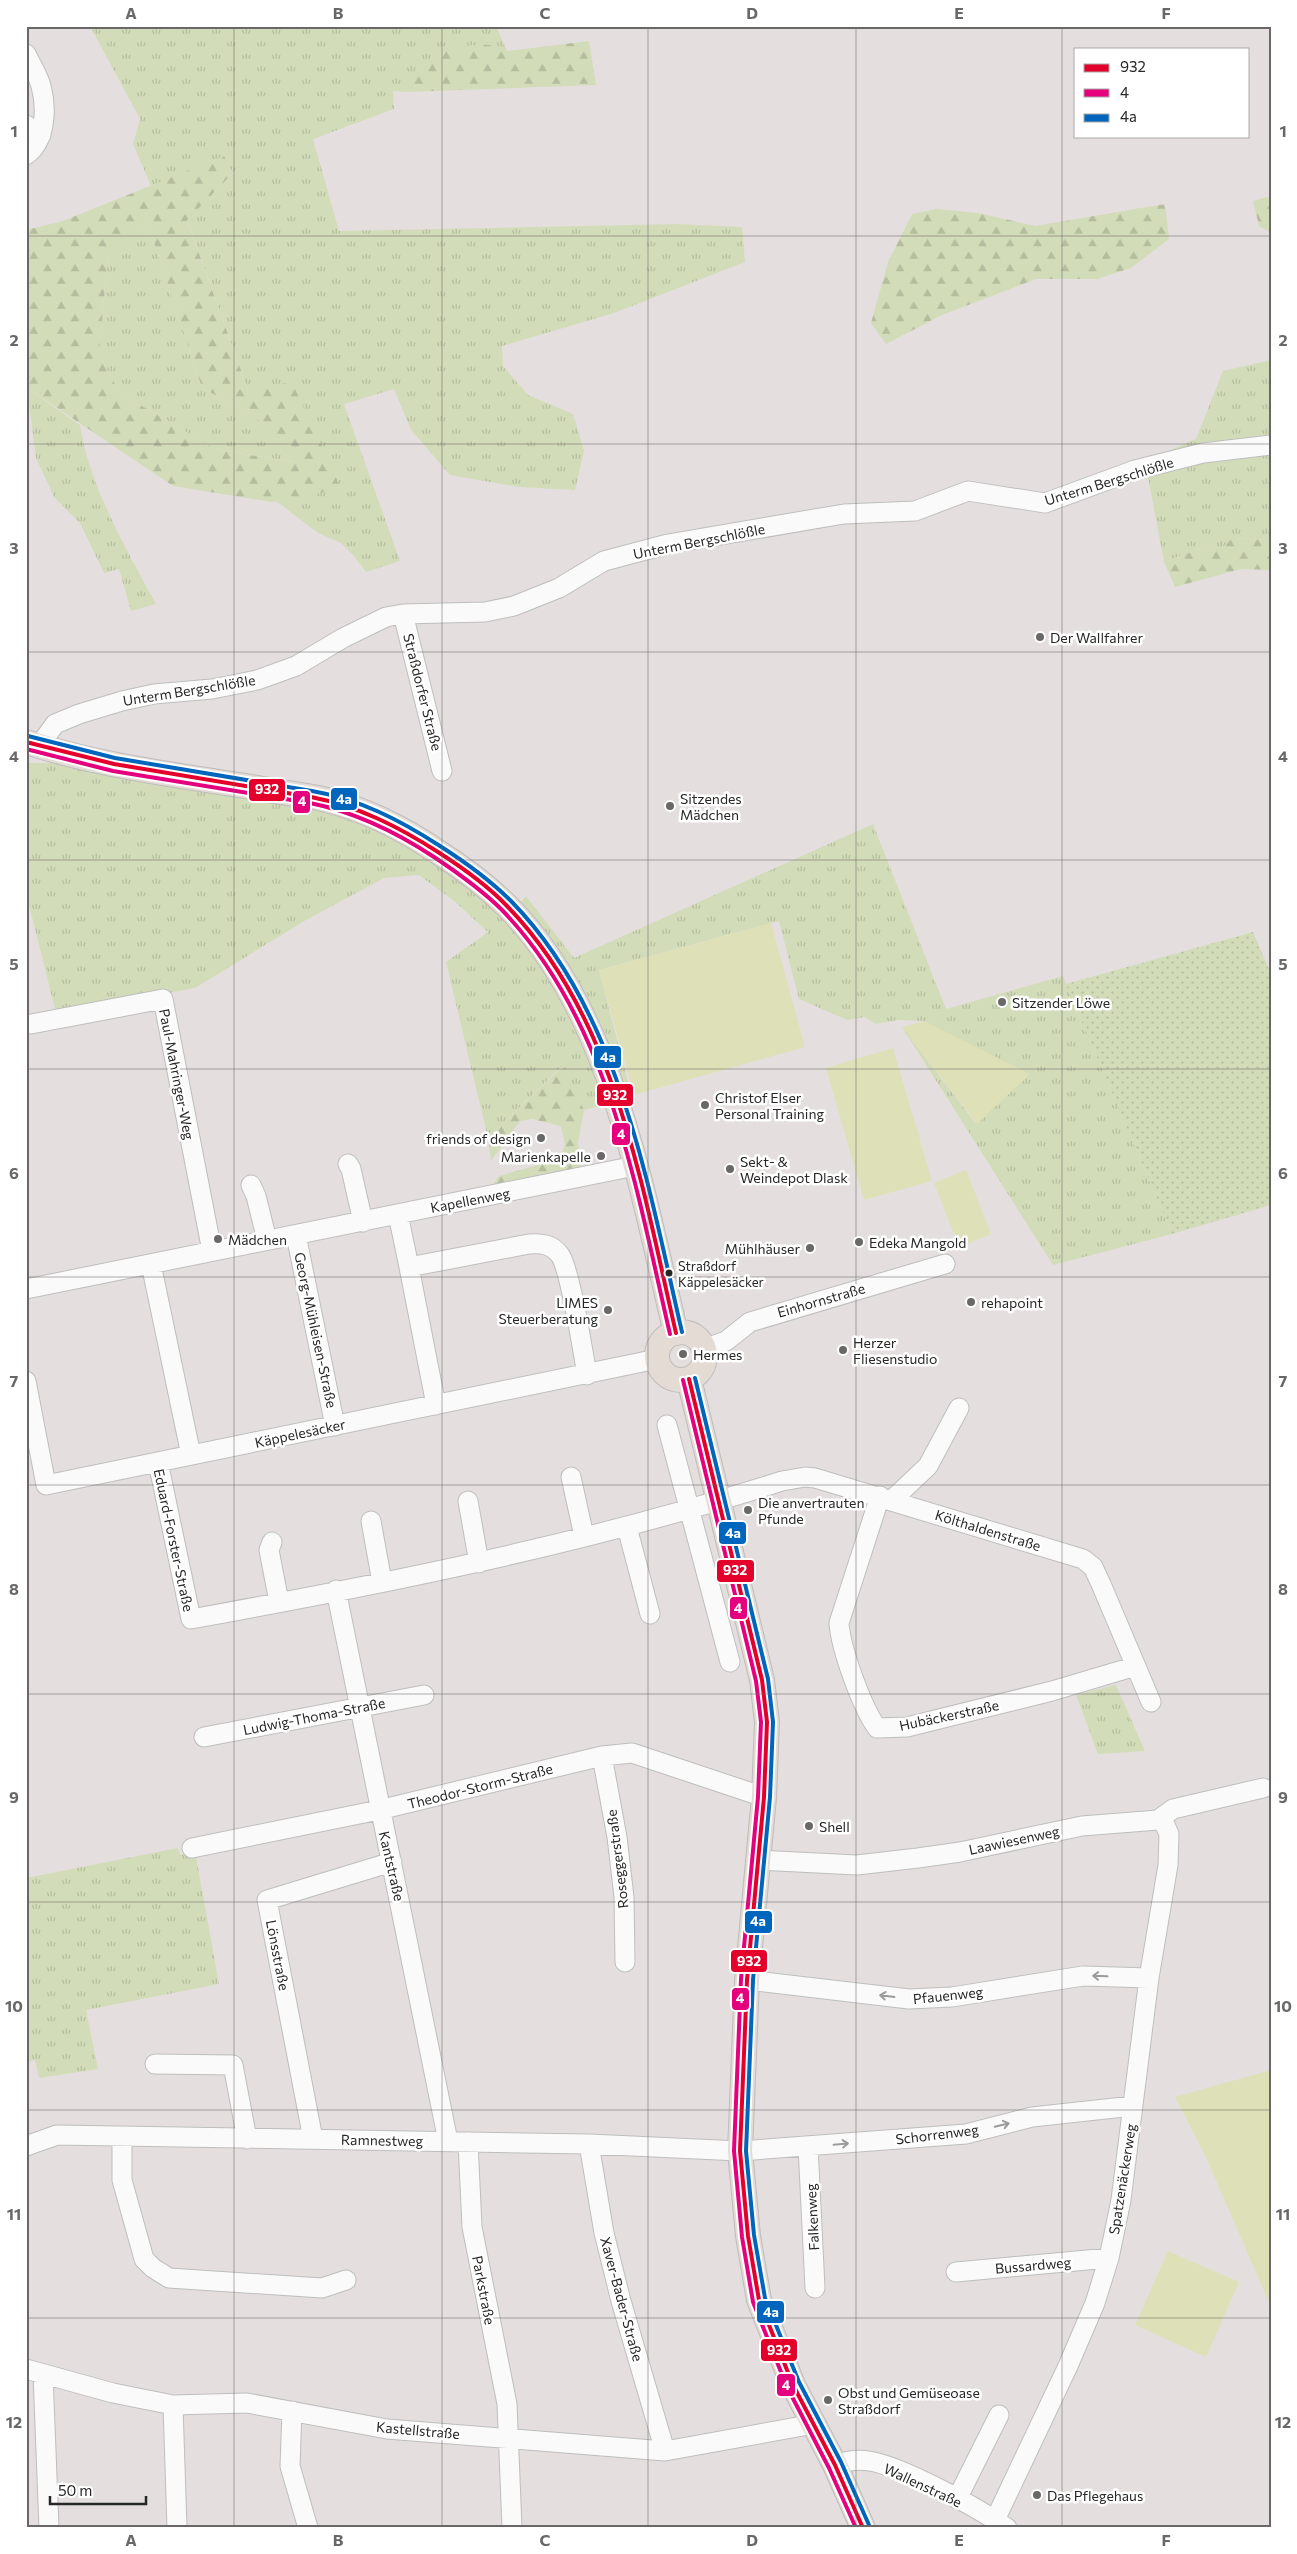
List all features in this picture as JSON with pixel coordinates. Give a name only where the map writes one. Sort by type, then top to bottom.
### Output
[{"type":"main road","points":[[32,744],[115,764],[326,800],[363,812],[411,834],[477,880],[508,908],[545,952],[594,1040],[618,1106],[636,1166],[676,1333]]},
{"type":"main road","points":[[676,1333],[693,1336],[699,1340],[704,1350],[704,1363],[701,1370],[689,1379],[681,1380],[666,1375],[660,1369],[657,1359],[659,1346],[664,1339],[676,1333]]},
{"type":"main road","points":[[689,1379],[762,1680],[767,1722],[764,1797],[747,1980],[740,2151],[748,2236],[759,2300],[793,2385],[835,2465],[863,2528]]},
{"type":"street","points":[[26,54],[41,86],[44,110],[34,130],[34,150],[26,155]]},
{"type":"street","name":"Unterm Bergschlößle","points":[[32,744],[55,724],[67,718],[130,699],[154,694],[212,689],[257,680],[296,666],[343,638],[386,617],[403,614],[486,612],[514,606],[559,588],[604,562],[668,544],[844,514],[915,511],[968,491],[1045,503],[1143,468],[1204,453],[1271,445]]},
{"type":"street","name":"Straßdorfer Straße","points":[[403,614],[442,771]]},
{"type":"street","name":"Paul-Mahringer-Weg","points":[[31,1024],[163,999],[212,1251]]},
{"type":"street","points":[[348,1164],[351,1169],[362,1222]]},
{"type":"street","name":"Kapellenweg","points":[[362,1222],[636,1166]]},
{"type":"street","points":[[251,1185],[256,1196],[267,1240]]},
{"type":"street","points":[[398,1214],[436,1405]]},
{"type":"street","name":"Georg-Mühleisen-Straße","points":[[26,1289],[362,1222]]},
{"type":"street","name":"Georg-Mühleisen-Straße","points":[[296,1234],[325,1367],[335,1426]]},
{"type":"street","points":[[409,1267],[529,1244],[545,1244],[551,1247],[564,1262],[587,1374]]},
{"type":"street","points":[[151,1264],[191,1455]]},
{"type":"street","name":"Einhornstraße","points":[[704,1350],[726,1341],[750,1322],[945,1264]]},
{"type":"street","name":"Käppelesäcker","points":[[26,1382],[46,1485],[657,1359]]},
{"type":"street","points":[[886,1498],[928,1466],[959,1408]]},
{"type":"street","points":[[667,1425],[730,1662]]},
{"type":"street","name":"Eduard-Forster-Straße","points":[[158,1462],[190,1619],[479,1563],[627,1527],[719,1501]]},
{"type":"street","points":[[570,1477],[584,1536]]},
{"type":"street","name":"Költhaldenstraße","points":[[719,1501],[782,1481],[805,1477],[886,1498],[1083,1559],[1093,1567],[1136,1666]]},
{"type":"street","name":"Hubäckerstraße","points":[[886,1498],[839,1623],[843,1643],[868,1716],[878,1728],[907,1727],[1113,1674],[1136,1666]]},
{"type":"street","points":[[468,1501],[479,1563]]},
{"type":"street","points":[[371,1520],[382,1582]]},
{"type":"street","points":[[627,1527],[650,1614]]},
{"type":"street","points":[[272,1542],[269,1550],[279,1602]]},
{"type":"street","name":"Kantstraße","points":[[336,1590],[379,1810],[392,1862],[448,2141]]},
{"type":"street","points":[[1136,1666],[1151,1702]]},
{"type":"street","name":"Ludwig-Thoma-Straße","points":[[204,1736],[424,1694]]},
{"type":"street","name":"Theodor-Storm-Straße","points":[[192,1848],[379,1810],[602,1756],[632,1753],[764,1797]]},
{"type":"street","name":"Roseggerstraße","points":[[602,1756],[617,1837],[624,1898],[625,1962]]},
{"type":"street","name":"Laawiesenweg","points":[[759,1860],[866,1864],[960,1852],[1082,1826],[1158,1820],[1173,1809],[1263,1788]]},
{"type":"street","name":"Spatzenäckerweg","points":[[1001,2524],[1094,2304],[1109,2258],[1121,2200],[1149,1978],[1168,1866],[1168,1834],[1164,1824],[1158,1820]]},
{"type":"street","name":"Lönsstraße","points":[[313,2139],[267,1900],[392,1862]]},
{"type":"street","name":"Pfauenweg","points":[[747,1980],[909,1999],[952,1997],[1083,1976],[1149,1978]]},
{"type":"street","points":[[155,2064],[234,2065],[247,2139]]},
{"type":"street","name":"Schorrenweg","points":[[740,2151],[966,2134],[1032,2117],[1133,2106]]},
{"type":"street","name":"Ramnestweg","points":[[26,2146],[57,2135],[122,2138],[589,2144],[740,2151]]},
{"type":"street","points":[[122,2138],[122,2180],[144,2258],[169,2278],[322,2288],[346,2280]]},
{"type":"street","name":"Parkstraße","points":[[468,2142],[472,2227],[507,2404],[512,2528]]},
{"type":"street","name":"Xaver-Bader-Straße","points":[[589,2144],[604,2233],[621,2301],[666,2451]]},
{"type":"street","name":"Falkenweg","points":[[808,2146],[815,2288]]},
{"type":"street","name":"Bussardweg","points":[[956,2272],[1109,2258]]},
{"type":"street","points":[[35,2371],[49,2528]]},
{"type":"street","name":"Kastellstraße","points":[[35,2371],[113,2393],[173,2405],[247,2403],[387,2429],[666,2451],[814,2424]]},
{"type":"street","points":[[173,2405],[177,2528]]},
{"type":"street","points":[[292,2411],[290,2466],[308,2528]]},
{"type":"street","points":[[957,2499],[999,2415]]},
{"type":"street","name":"Wallenstraße","points":[[835,2465],[847,2460],[870,2461],[901,2472],[957,2499],[1001,2524]]},
{"type":"green space","points":[[90,26],[496,26],[507,51],[419,68],[407,92],[393,91],[394,109],[313,139],[339,231],[676,224],[742,227],[745,262],[614,313],[502,346],[503,366],[528,395],[573,414],[584,451],[575,490],[519,487],[450,475],[411,430],[394,389],[344,404],[400,561],[366,572],[341,543],[318,533],[276,501],[341,488],[248,390],[187,219],[233,173],[224,157],[151,186],[133,144],[140,119]]},
{"type":"green space","points":[[589,41],[596,85],[407,92],[414,75],[420,67],[428,60],[449,50],[475,45],[488,45],[508,51]]},
{"type":"green space","points":[[224,156],[233,173],[187,220],[248,390],[292,382],[341,489],[272,502],[173,486],[26,387],[26,230],[63,221]],"holes":[[[147,221],[202,388],[255,416],[292,462],[215,449],[120,393],[99,354],[108,254]]]},
{"type":"green space","points":[[1271,196],[1271,233],[1259,226],[1253,201]]},
{"type":"green space","points":[[1165,204],[1169,239],[1131,268],[1097,279],[1036,279],[942,315],[886,344],[871,323],[888,262],[912,214],[936,209],[978,213],[1035,226]]},
{"type":"green space","points":[[147,221],[202,388],[255,416],[293,462],[215,449],[120,393],[99,354],[108,253]]},
{"type":"green space","points":[[1271,360],[1271,540],[1232,538],[1221,549],[1208,546],[1164,562],[1145,461],[1196,439],[1223,371]]},
{"type":"green space","points":[[27,388],[80,425],[85,448],[100,494],[110,517],[156,604],[131,611],[119,569],[104,573],[80,523],[54,497],[36,458]]},
{"type":"green space","points":[[1232,538],[1271,540],[1271,570],[1241,569],[1175,587],[1164,562],[1208,546],[1221,549]]},
{"type":"green space","points":[[26,763],[71,763],[291,803],[338,815],[408,843],[451,870],[512,924],[573,1013],[607,1104],[584,1110],[562,1066],[488,1138],[446,962],[488,932],[454,901],[419,875],[384,878],[306,920],[195,988],[56,1013],[26,893]]},
{"type":"green space","points":[[873,824],[946,1009],[1063,976],[1172,1234],[1053,1265],[902,1027],[976,1124],[924,1021],[898,1020],[875,1024],[865,1017],[847,1020],[799,999],[779,921],[599,970],[632,1097],[627,1099],[608,1045],[585,994],[540,924],[521,902],[526,896],[574,958]]},
{"type":"green space","points":[[771,923],[805,1047],[634,1095],[599,970]]},
{"type":"green space","points":[[1253,932],[1271,974],[1271,1205],[1172,1234],[1066,984]]},
{"type":"green space","points":[[924,1021],[1030,1074],[977,1124],[902,1027]]},
{"type":"green space","points":[[893,1048],[932,1181],[864,1200],[826,1068]]},
{"type":"green space","points":[[563,1066],[584,1110],[578,1142],[581,1174],[485,1195],[499,1176],[559,1159],[565,1145],[561,1126],[532,1119],[520,1121],[491,1161],[488,1138]]},
{"type":"green space","points":[[966,1170],[991,1234],[959,1247],[934,1183]]},
{"type":"green space","points":[[1116,1685],[1145,1751],[1098,1754],[1076,1695]]},
{"type":"green space","points":[[178,1848],[180,1855],[195,1851],[219,1984],[86,2010],[98,2069],[39,2078],[35,2060],[26,2062],[26,1878]]},
{"type":"green space","points":[[1271,2070],[1271,2307],[1205,2155],[1175,2097]]},
{"type":"green space","points":[[1168,2251],[1239,2282],[1206,2357],[1135,2325]]},
{"type":"transit line","name":"4a","points":[[28,736],[115,758],[312,791],[346,799],[394,819],[425,836],[468,865],[503,893],[548,945],[579,995],[604,1048],[625,1103],[642,1161],[682,1332]]},
{"type":"transit line","name":"932","points":[[26,742],[114,764],[311,797],[345,806],[393,826],[423,843],[466,871],[491,891],[507,906],[544,951],[575,999],[599,1052],[620,1107],[636,1163],[651,1220],[676,1333]]},
{"type":"transit line","name":"4","points":[[26,749],[113,771],[310,803],[359,817],[390,831],[434,857],[478,889],[502,910],[539,954],[569,1003],[594,1055],[614,1110],[630,1166],[645,1222],[670,1334]]},
{"type":"transit line","name":"4a","points":[[695,1378],[768,1679],[773,1722],[770,1797],[753,1980],[746,2151],[754,2235],[765,2298],[799,2382],[841,2462],[869,2525]]},
{"type":"transit line","name":"932","points":[[689,1379],[762,1680],[767,1722],[764,1797],[747,1980],[740,2151],[748,2236],[759,2300],[793,2385],[835,2465],[863,2528]]},
{"type":"transit line","name":"4","points":[[683,1380],[756,1681],[761,1722],[758,1797],[741,1979],[734,2151],[742,2237],[753,2302],[787,2387],[829,2468],[856,2528]]},
{"type":"place","name":"Der Wallfahrer","points":[[1040,637]]},
{"type":"place","name":"Sitzendes Mädchen","points":[[670,806]]},
{"type":"place","name":"Sitzender Löwe","points":[[1002,1002]]},
{"type":"place","name":"Christof Elser Personal Training","points":[[705,1105]]},
{"type":"place","name":"friends of design","points":[[541,1138]]},
{"type":"place","name":"Marienkapelle","points":[[601,1156]]},
{"type":"place","name":"Sekt- & Weindepot Dlask","points":[[730,1169]]},
{"type":"place","name":"Mädchen","points":[[218,1239]]},
{"type":"place","name":"Edeka Mangold","points":[[859,1242]]},
{"type":"place","name":"Mühlhäuser","points":[[810,1248]]},
{"type":"place","name":"Straßdorf Käppelesäcker","points":[[669,1273]]},
{"type":"place","name":"rehapoint","points":[[971,1302]]},
{"type":"place","name":"LIMES Steuerberatung","points":[[608,1310]]},
{"type":"place","name":"Herzer Fliesenstudio","points":[[843,1350]]},
{"type":"place","name":"Hermes","points":[[683,1354]]},
{"type":"place","name":"Die anvertrauten Pfunde","points":[[748,1510]]},
{"type":"place","name":"Shell","points":[[809,1826]]},
{"type":"place","name":"Obst und Gemüseoase Straßdorf","points":[[828,2400]]},
{"type":"place","name":"Das Pflegehaus","points":[[1037,2495]]}]
